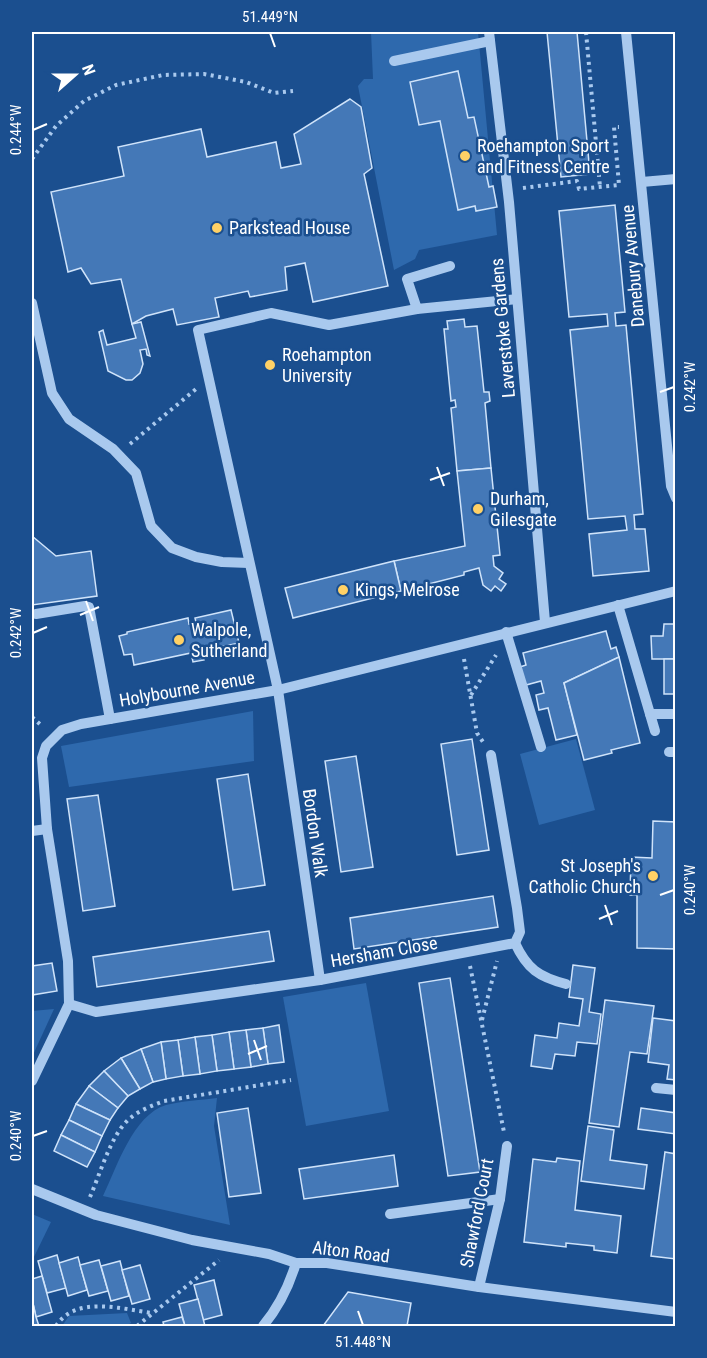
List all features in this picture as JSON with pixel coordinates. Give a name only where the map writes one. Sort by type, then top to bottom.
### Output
[{"type":"street","name":"Danebury Avenue","points":[[626,32],[671,486],[675,498]]},
{"type":"street","points":[[394,61],[490,36]]},
{"type":"street","name":"Laverstoke Gardens","points":[[490,36],[508,190],[545,622]]},
{"type":"street","points":[[642,182],[675,179]]},
{"type":"street","points":[[450,266],[407,279],[417,309],[517,299]]},
{"type":"street","points":[[32,303],[52,393],[69,418],[118,454],[136,473],[151,526],[172,548],[196,557],[222,562],[249,562]]},
{"type":"street","name":"Bordon Walk","points":[[320,980],[278,690],[198,330],[270,313],[329,325],[417,309]]},
{"type":"street","name":"Holybourne Avenue","points":[[32,1081],[69,1004],[68,961],[47,829],[42,758],[46,746],[62,730],[81,724],[278,690],[675,591]]},
{"type":"street","points":[[618,605],[655,731]]},
{"type":"street","points":[[36,614],[85,606],[89,608],[110,719]]},
{"type":"street","points":[[507,632],[541,747]]},
{"type":"street","points":[[650,714],[675,714]]},
{"type":"street","points":[[491,755],[517,908],[520,932],[515,943],[522,957],[532,969],[544,978],[566,984]]},
{"type":"street","points":[[32,831],[47,829]]},
{"type":"street","name":"Hersham Close","points":[[69,1004],[96,1012],[320,980],[468,954],[515,943]]},
{"type":"street","points":[[656,1088],[675,1090]]},
{"type":"street","name":"Shawford Court","points":[[479,1287],[500,1199],[507,1146]]},
{"type":"street","name":"Alton Road","points":[[32,1190],[84,1211],[233,1249],[269,1254],[296,1263],[327,1263],[479,1287],[675,1312]]},
{"type":"street","points":[[390,1214],[500,1199]]},
{"type":"street","points":[[268,1325],[292,1277],[296,1263]]},
{"type":"path","points":[[586,32],[600,188]]},
{"type":"path","points":[[32,159],[56,126],[84,101],[116,85],[163,75],[204,74],[246,82],[274,93],[293,91]]},
{"type":"path","points":[[508,190],[577,181],[579,189],[614,186]]},
{"type":"path","points":[[118,454],[209,378]]},
{"type":"path","points":[[471,695],[497,653],[495,635]]},
{"type":"path","points":[[461,644],[477,733],[491,755]]},
{"type":"path","points":[[482,1022],[497,962],[496,948]]},
{"type":"path","points":[[468,954],[507,1146]]},
{"type":"path","points":[[84,1211],[117,1134],[128,1120],[146,1107],[164,1101],[291,1080]]},
{"type":"path","points":[[137,1326],[233,1249]]},
{"type":"path","points":[[56,1326],[60,1319],[72,1311],[86,1307],[99,1306],[153,1313]]},
{"type":"shaded area","points":[[371,32],[478,32],[497,235],[419,250],[415,259],[394,270],[358,86],[364,79],[373,79]]},
{"type":"shaded area","points":[[253,711],[254,761],[69,787],[61,746]]},
{"type":"shaded area","points":[[576,739],[595,810],[539,825],[520,754]]},
{"type":"shaded area","points":[[366,983],[389,1111],[306,1126],[283,997]]},
{"type":"shaded area","points":[[54,1009],[32,1057],[32,1011]]},
{"type":"shaded area","points":[[217,1098],[214,1126],[230,1225],[103,1196],[127,1143],[144,1119],[166,1105]]},
{"type":"shaded area","points":[[32,1214],[51,1222],[32,1261]]},
{"type":"shaded area","points":[[127,1313],[131,1323],[126,1326],[62,1326],[69,1316]]},
{"type":"building","points":[[547,32],[577,32],[590,174],[561,177]]},
{"type":"building","name":"Roehampton Sport and Fitness Centre","points":[[458,71],[468,118],[474,117],[489,187],[493,186],[497,207],[476,211],[475,206],[458,210],[440,121],[419,125],[410,82]]},
{"type":"building","name":"Parkstead House","points":[[350,99],[361,107],[372,168],[364,174],[388,286],[313,302],[305,263],[285,267],[287,290],[250,297],[248,291],[215,298],[219,317],[177,325],[173,309],[146,316],[132,324],[121,279],[91,284],[81,268],[68,272],[51,192],[124,176],[118,147],[201,129],[207,157],[276,142],[281,168],[301,164],[294,134]]},
{"type":"building","points":[[615,205],[625,312],[615,313],[616,326],[626,325],[643,514],[634,515],[635,529],[645,529],[649,571],[593,576],[589,534],[627,530],[625,516],[588,519],[570,330],[608,326],[607,314],[569,317],[559,211]]},
{"type":"building","points":[[464,319],[465,327],[477,326],[484,392],[489,392],[490,401],[485,403],[491,468],[457,471],[451,408],[456,407],[455,400],[451,401],[444,329],[448,329],[447,321]]},
{"type":"building","points":[[141,322],[150,356],[147,355],[146,349],[140,350],[143,364],[140,373],[132,380],[126,380],[108,371],[99,332],[103,330],[107,345],[136,338],[132,324]]},
{"type":"building","name":"Durham, Gilesgate","points":[[491,468],[500,555],[493,556],[494,566],[503,573],[499,579],[506,584],[501,591],[495,586],[491,591],[483,585],[479,568],[464,572],[464,575],[401,591],[394,561],[465,546],[457,471]]},
{"type":"building","points":[[32,536],[56,556],[91,551],[97,596],[32,605]]},
{"type":"building","name":"Kings, Melrose","points":[[394,561],[401,591],[293,618],[285,588]]},
{"type":"building","name":"Walpole, Sutherland","points":[[231,610],[239,643],[202,651],[204,660],[193,662],[191,653],[134,665],[132,654],[124,655],[119,636],[127,632],[188,618],[189,624],[196,622],[195,618]]},
{"type":"building","points":[[664,624],[676,624],[676,659],[652,659],[651,636],[663,636]]},
{"type":"building","points":[[606,631],[611,649],[616,647],[619,657],[564,683],[577,735],[556,740],[548,708],[539,710],[536,695],[544,693],[541,681],[526,685],[520,667],[526,665],[523,653]]},
{"type":"building","points":[[619,657],[640,743],[584,760],[564,683]]},
{"type":"building","points":[[664,659],[676,659],[676,694],[664,694]]},
{"type":"building","points":[[472,739],[489,850],[457,855],[441,744]]},
{"type":"building","points":[[356,756],[373,867],[341,872],[325,761]]},
{"type":"building","points":[[248,774],[265,885],[233,890],[217,779]]},
{"type":"building","points":[[98,795],[115,906],[83,911],[67,799]]},
{"type":"building","name":"St Joseph's Catholic Church","points":[[653,821],[676,822],[676,949],[637,948],[637,895],[630,895],[631,857],[652,858]]},
{"type":"building","points":[[493,896],[498,927],[354,949],[350,918]]},
{"type":"building","points":[[269,931],[274,961],[97,987],[93,957]]},
{"type":"building","points":[[52,963],[57,991],[32,995],[32,966]]},
{"type":"building","points":[[573,965],[595,968],[589,1012],[601,1014],[597,1044],[577,1042],[575,1056],[555,1054],[552,1069],[531,1066],[535,1035],[557,1038],[559,1023],[579,1026],[583,999],[569,997]]},
{"type":"building","points":[[450,978],[480,1172],[448,1176],[419,983]]},
{"type":"building","points":[[605,1000],[654,1006],[647,1054],[630,1052],[619,1127],[589,1123]]},
{"type":"building","points":[[653,1018],[676,1021],[676,1080],[667,1079],[669,1065],[648,1062]]},
{"type":"building","points":[[279,1025],[284,1062],[268,1064],[263,1028]]},
{"type":"building","points":[[263,1028],[268,1064],[251,1067],[246,1030]]},
{"type":"building","points":[[246,1030],[251,1067],[234,1069],[229,1032]]},
{"type":"building","points":[[229,1032],[234,1069],[217,1071],[212,1035]]},
{"type":"building","points":[[212,1035],[217,1071],[200,1074],[195,1037]]},
{"type":"building","points":[[195,1037],[200,1074],[183,1076],[178,1040]]},
{"type":"building","points":[[178,1040],[183,1076],[166,1079],[161,1042]]},
{"type":"building","points":[[161,1042],[166,1079],[153,1082],[141,1049]]},
{"type":"building","points":[[141,1049],[153,1082],[140,1089],[121,1058]]},
{"type":"building","points":[[121,1058],[140,1089],[128,1096],[104,1071]]},
{"type":"building","points":[[104,1071],[128,1096],[118,1108],[89,1086]]},
{"type":"building","points":[[89,1086],[118,1108],[110,1120],[76,1104]]},
{"type":"building","points":[[76,1104],[110,1120],[102,1136],[69,1120]]},
{"type":"building","points":[[248,1108],[261,1193],[229,1197],[217,1113]]},
{"type":"building","points":[[641,1108],[676,1113],[676,1134],[638,1129]]},
{"type":"building","points":[[69,1120],[102,1136],[95,1152],[61,1135]]},
{"type":"building","points":[[588,1126],[614,1130],[610,1160],[647,1165],[644,1189],[581,1181]]},
{"type":"building","points":[[61,1135],[95,1152],[87,1167],[54,1151]]},
{"type":"building","points":[[665,1152],[676,1154],[676,1259],[651,1256]]},
{"type":"building","points":[[394,1155],[398,1186],[304,1199],[299,1169]]},
{"type":"building","points":[[557,1158],[580,1161],[575,1210],[621,1216],[617,1253],[594,1250],[594,1246],[566,1243],[566,1247],[524,1242],[533,1159],[556,1162]]},
{"type":"building","points":[[57,1255],[66,1288],[47,1293],[38,1261]]},
{"type":"building","points":[[78,1257],[87,1290],[68,1296],[59,1263]]},
{"type":"building","points":[[99,1260],[108,1291],[89,1296],[80,1265]]},
{"type":"building","points":[[120,1261],[129,1296],[111,1301],[101,1266]]},
{"type":"building","points":[[140,1265],[150,1299],[132,1304],[122,1270]]},
{"type":"building","points":[[42,1276],[52,1312],[36,1317],[32,1299],[32,1279]]},
{"type":"building","points":[[214,1280],[222,1315],[203,1320],[194,1285]]},
{"type":"building","points":[[348,1292],[411,1303],[407,1326],[323,1326]]},
{"type":"building","points":[[32,1299],[36,1317],[39,1326],[32,1326]]},
{"type":"building","points":[[198,1299],[205,1326],[185,1326],[179,1304]]},
{"type":"building","points":[[182,1317],[185,1326],[164,1326],[163,1322]]},
{"type":"place","name":"Roehampton Sport and Fitness Centre","points":[[465,156]]},
{"type":"place","name":"Parkstead House","points":[[217,228]]},
{"type":"place","name":"Roehampton University","points":[[270,365]]},
{"type":"place","name":"Durham, Gilesgate","points":[[478,509]]},
{"type":"place","name":"Kings, Melrose","points":[[343,590]]},
{"type":"place","name":"Walpole, Sutherland","points":[[179,640]]},
{"type":"place","name":"St Joseph's Catholic Church","points":[[653,876]]}]
